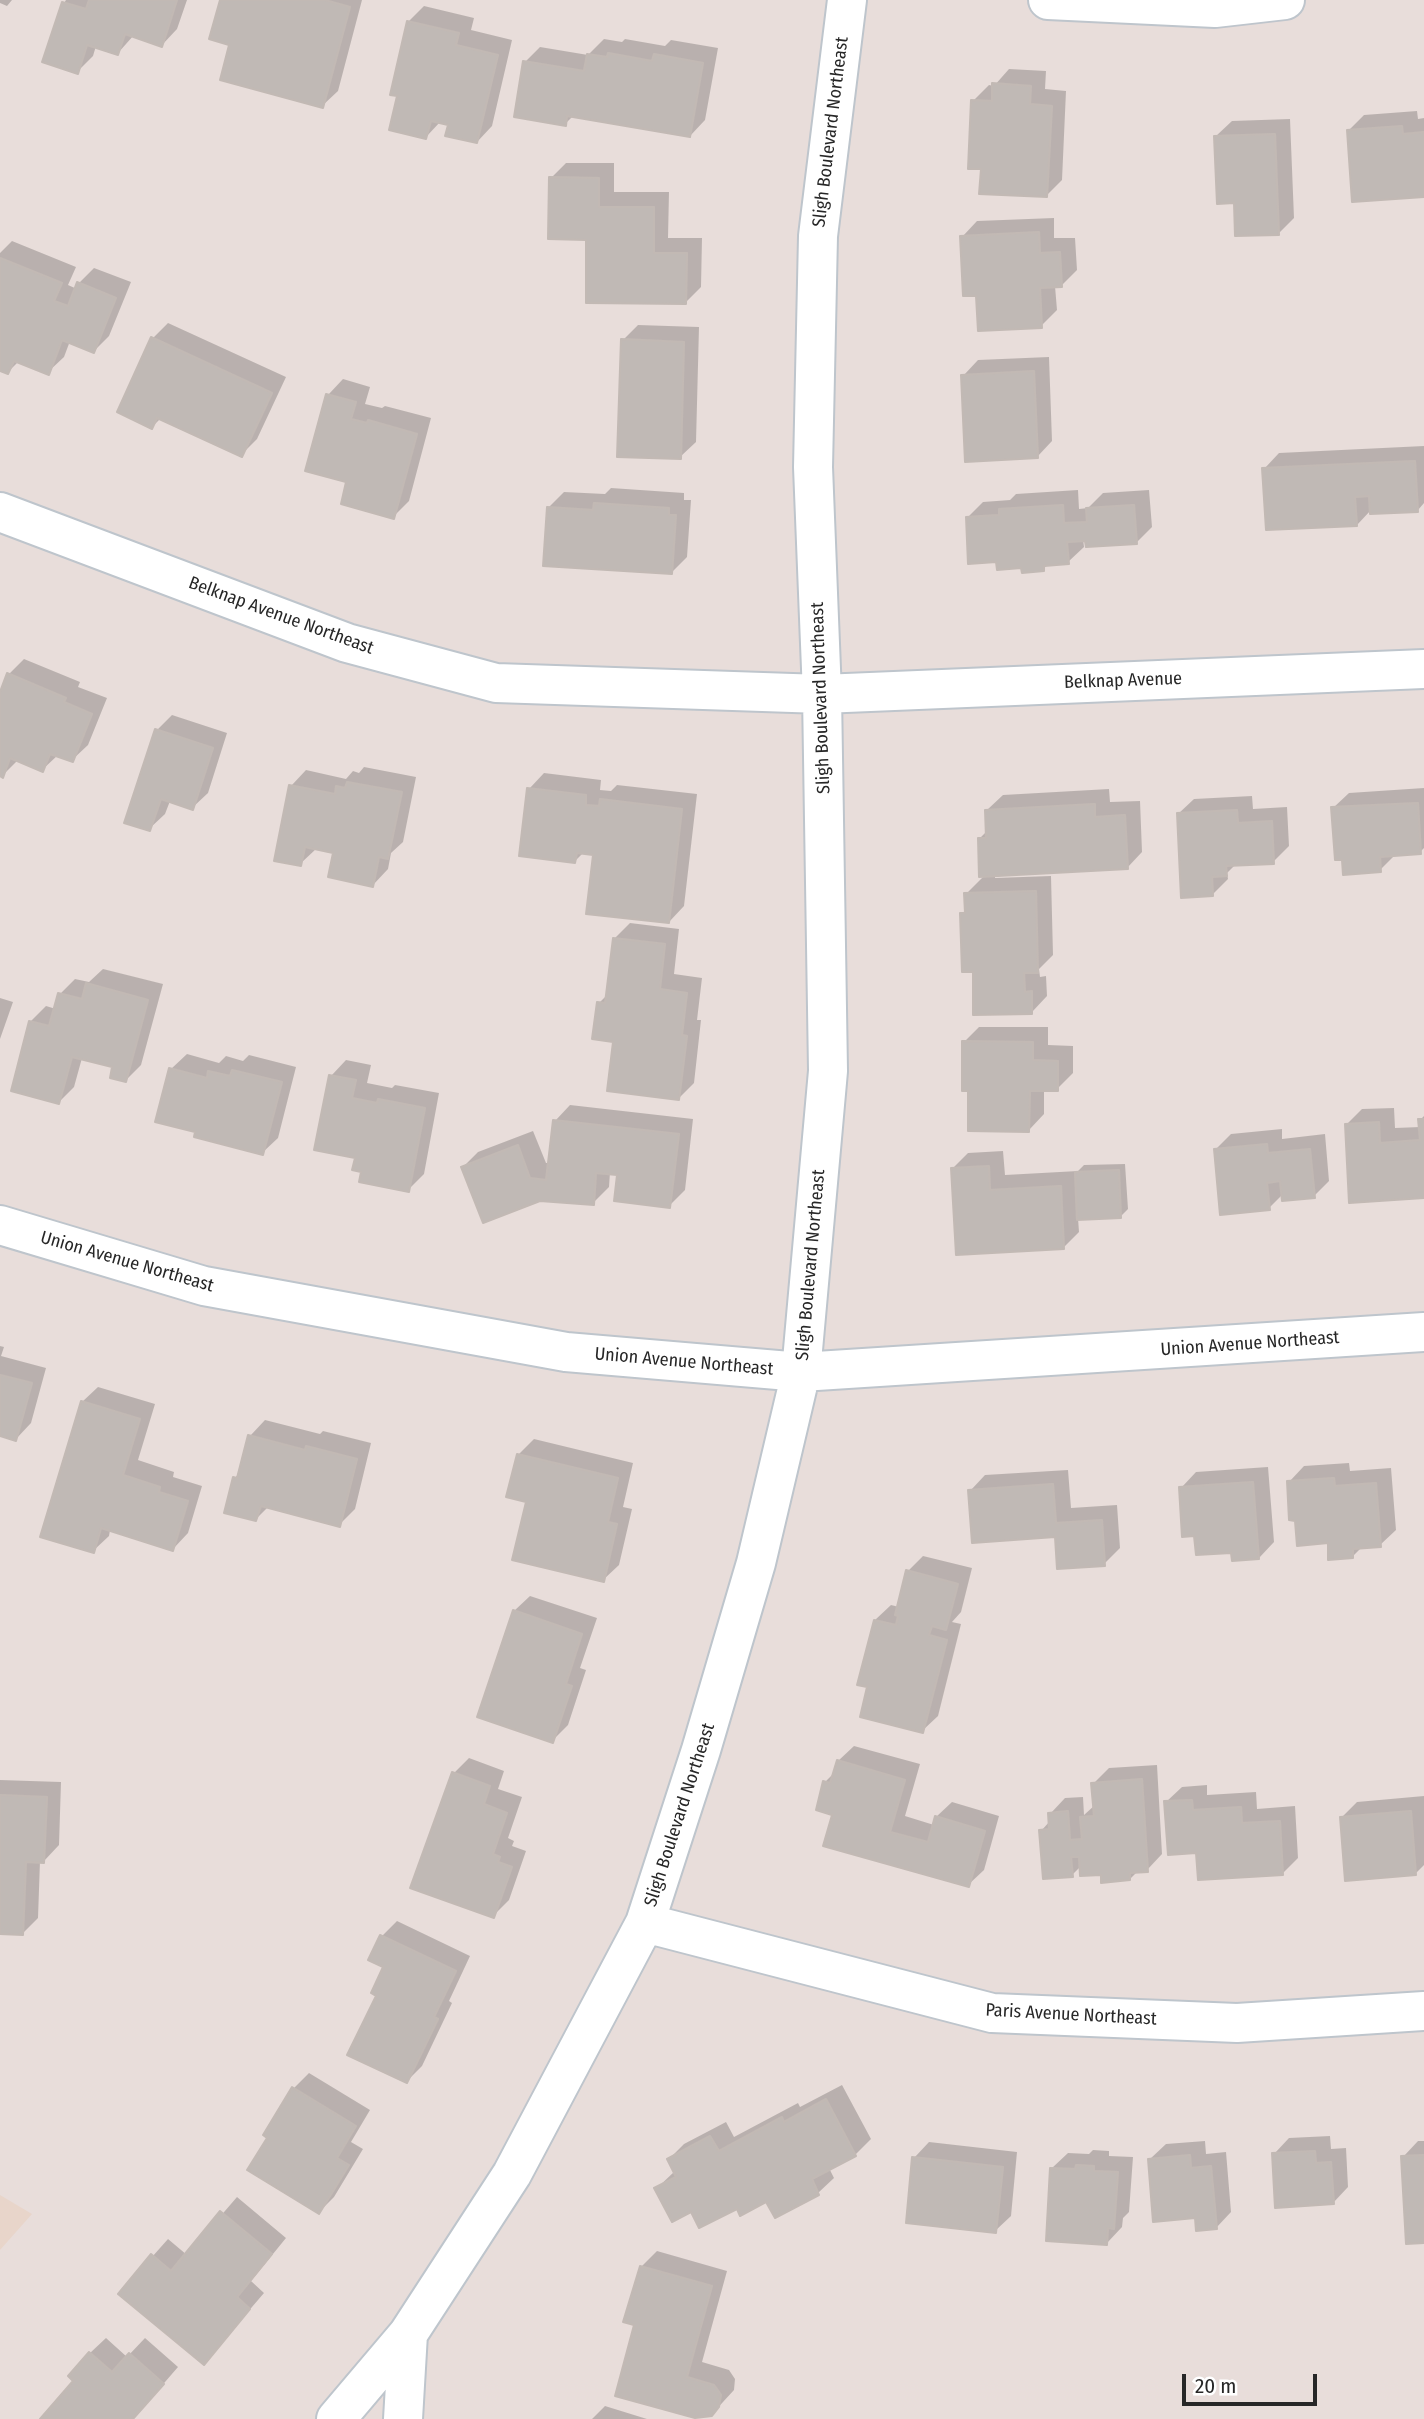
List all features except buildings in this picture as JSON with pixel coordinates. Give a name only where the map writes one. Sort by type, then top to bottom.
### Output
[{"type":"street","name":"Sligh Boulevard Northeast","points":[[336,2419],[408,2334],[512,2174],[645,1923],[757,1563],[801,1372],[828,1071],[822,694],[813,467],[818,236],[847,0]]},
{"type":"street","points":[[1048,0],[1215,8],[1285,0]]},
{"type":"street","name":"Belknap Avenue Northeast","points":[[0,512],[347,643],[496,683],[822,694]]},
{"type":"street","name":"Belknap Avenue","points":[[822,694],[1424,669]]},
{"type":"street","name":"Union Avenue Northeast","points":[[0,1224],[204,1286],[566,1352],[801,1372],[1424,1332]]},
{"type":"street","name":"Paris Avenue Northeast","points":[[645,1923],[992,2013],[1237,2023],[1424,2011]]},
{"type":"street","points":[[402,2419],[408,2334]]},
{"type":"shaded area","points":[[0,2195],[32,2214],[0,2250]]}]
